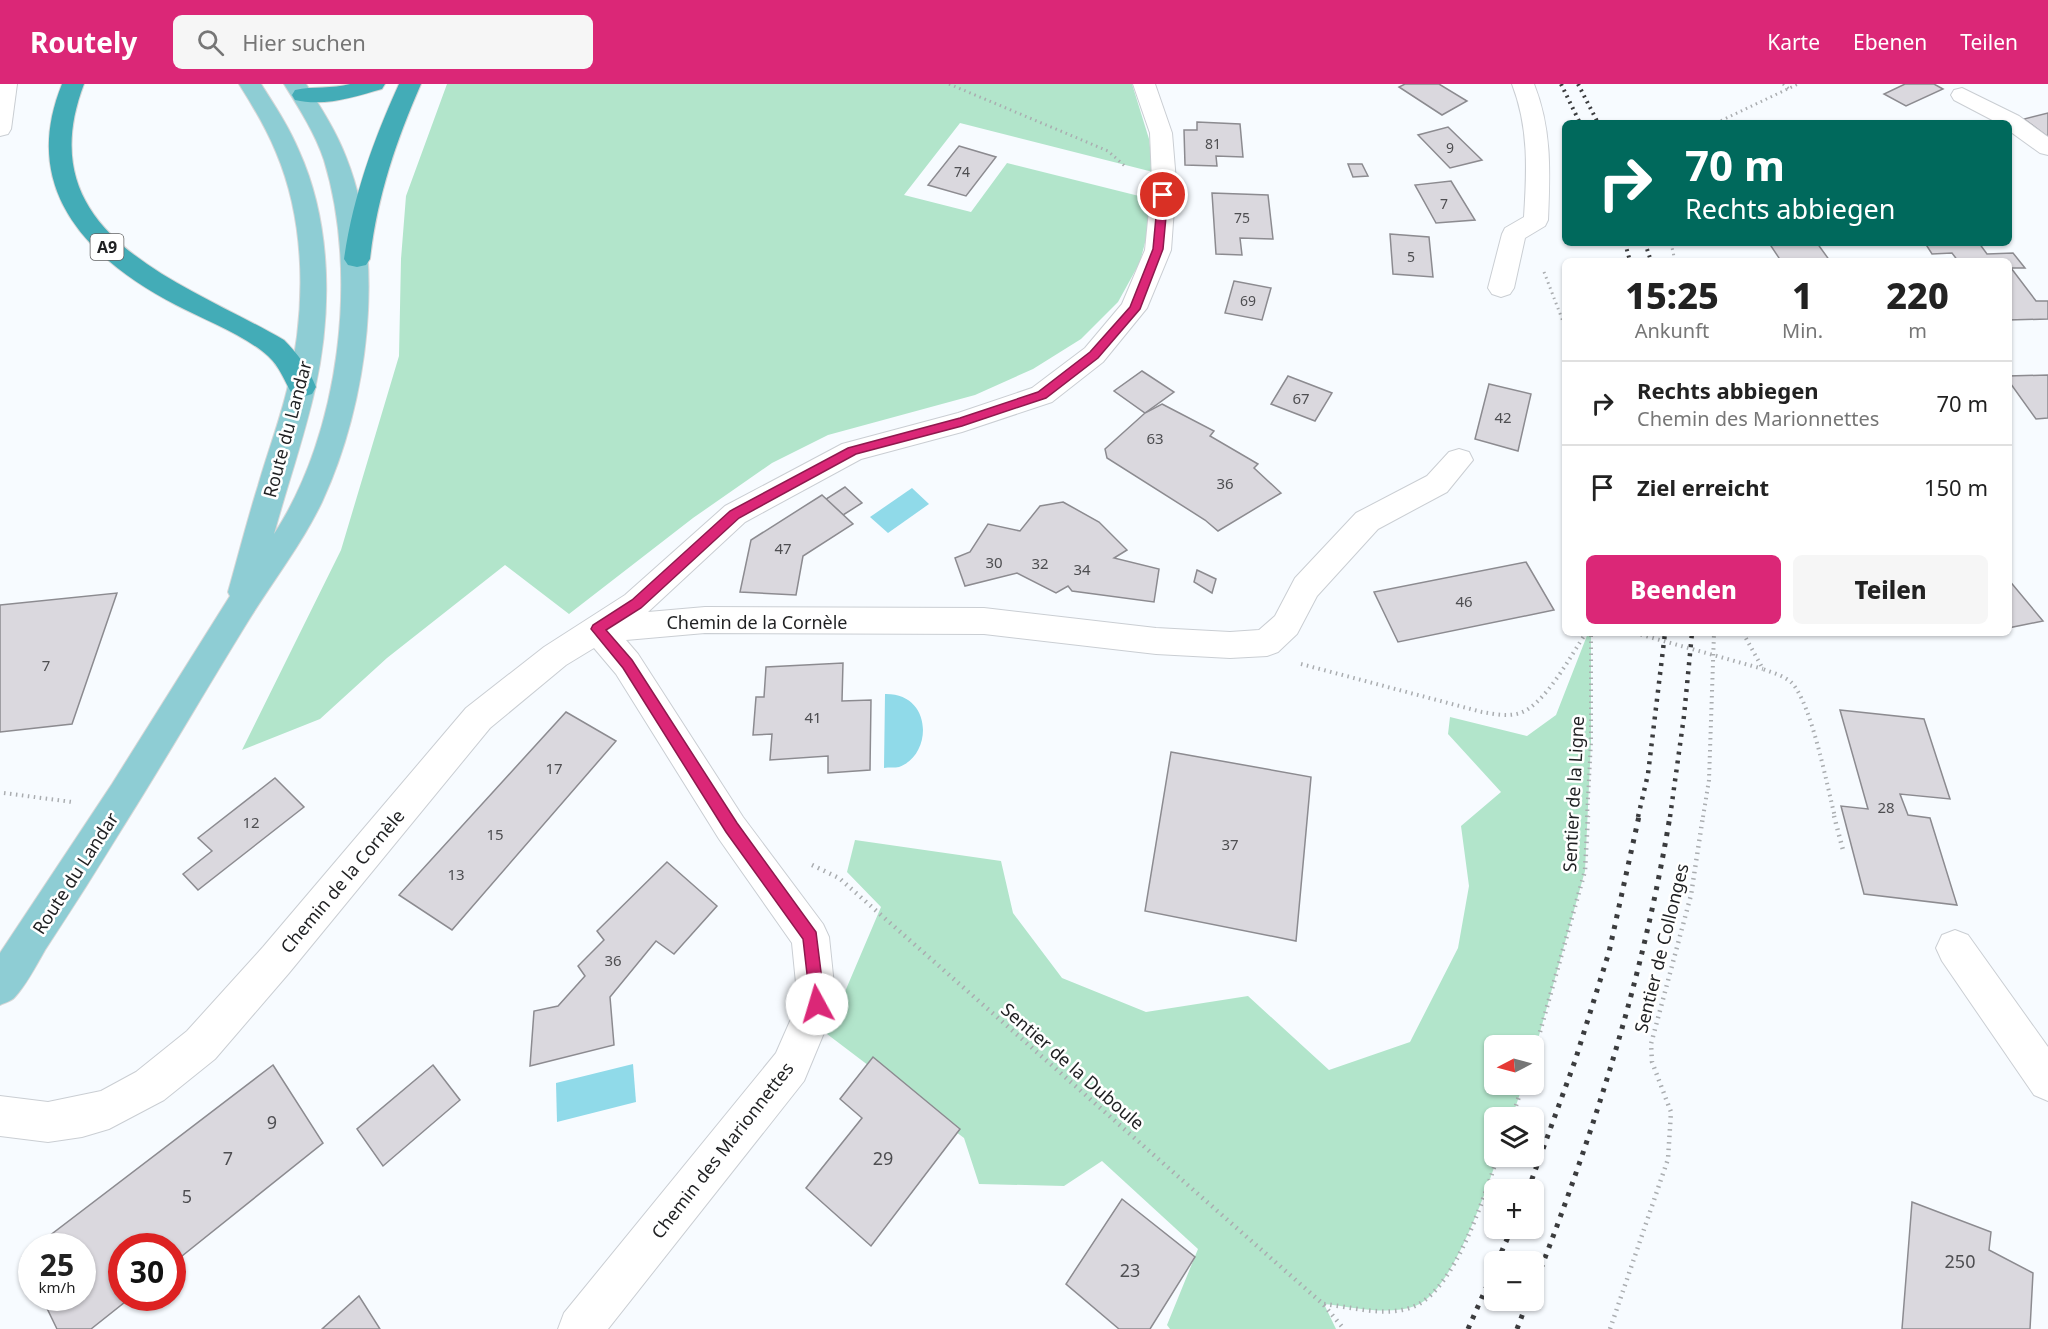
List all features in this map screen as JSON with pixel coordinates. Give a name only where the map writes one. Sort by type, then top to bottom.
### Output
[{"type":"highway","name":"A9","points":[[73,84],[61,119],[61,165],[72,203],[94,234],[135,270],[275,347],[288,359],[297,372],[302,387]]},
{"type":"highway","points":[[299,89],[340,94],[374,84]]},
{"type":"highway","points":[[357,259],[361,221],[369,184],[393,120],[410,84]]},
{"type":"main road","name":"Route du Landar","points":[[241,606],[259,532],[302,387],[314,303],[308,220],[298,176],[283,137],[249,84]]},
{"type":"main road","points":[[270,84],[279,89],[299,89]]},
{"type":"main road","name":"Route du Landar","points":[[0,986],[118,807],[241,606],[286,541],[302,513],[321,470],[334,429],[352,347],[357,259],[350,212],[338,169],[323,130],[299,89]]},
{"type":"street","points":[[0,129],[6,84]]},
{"type":"street","points":[[597,629],[636,604],[735,514],[852,451],[962,422],[1042,395],[1094,355],[1134,309],[1158,249],[1164,181],[1161,133],[1144,84]]},
{"type":"street","points":[[1501,288],[1514,234],[1536,220],[1540,144],[1532,104],[1523,84]]},
{"type":"street","points":[[1962,95],[2009,120]]},
{"type":"street","points":[[2012,122],[2048,148]]},
{"type":"street","name":"Chemin de la Cornèle","points":[[0,1116],[48,1122],[82,1117],[109,1109],[150,1086],[201,1045],[276,960],[478,718],[555,656],[597,629],[705,620],[984,621],[1156,641],[1230,645],[1267,643],[1286,625],[1306,587],[1367,521],[1437,484],[1459,460]]},
{"type":"street","name":"Chemin des Marionnettes","points":[[580,1329],[790,1067],[817,1004],[810,937],[732,828],[627,664],[597,629]]},
{"type":"street","points":[[1955,948],[2048,1081]]},
{"type":"path","points":[[949,84],[1108,151],[1123,166]]},
{"type":"path","points":[[1783,84],[1789,89]]},
{"type":"path","points":[[1722,120],[1798,84]]},
{"type":"path","points":[[1299,663],[1482,712],[1511,716],[1525,713],[1537,704],[1584,636]]},
{"type":"path","name":"Sentier de la Ligne","points":[[1539,1035],[1585,871],[1591,742],[1591,636]]},
{"type":"path","points":[[1646,636],[1763,669],[1782,676],[1792,683],[1805,702],[1844,850]]},
{"type":"path","name":"Sentier de Collonges","points":[[1610,1329],[1668,1159],[1671,1112],[1652,1062],[1650,1044],[1693,884],[1709,780],[1714,636]]},
{"type":"path","points":[[1745,636],[1763,669]]},
{"type":"path","points":[[4,793],[79,802]]},
{"type":"path","name":"Sentier de la Duboule","points":[[809,864],[839,878],[1323,1304],[1344,1329]]},
{"type":"path","points":[[1323,1304],[1389,1311],[1416,1306],[1426,1299],[1451,1268],[1480,1208],[1494,1167]]},
{"type":"green space","points":[[447,84],[1132,84],[1149,139],[1153,172],[960,123],[904,195],[971,212],[1007,163],[1151,199],[1147,235],[1140,262],[1118,302],[1081,339],[1033,369],[975,395],[828,435],[772,463],[693,518],[569,614],[505,565],[387,658],[320,719],[242,750],[341,550],[399,356],[401,259],[406,196]]},
{"type":"green space","points":[[1587,636],[1591,636],[1591,742],[1585,871],[1539,1035],[1484,1035],[1484,1095],[1520,1095],[1515,1107],[1484,1107],[1484,1167],[1494,1167],[1490,1179],[1484,1179],[1484,1196],[1454,1262],[1442,1282],[1429,1297],[1415,1306],[1382,1311],[1324,1304],[1336,1329],[1170,1329],[1167,1325],[1198,1249],[1102,1161],[1064,1186],[979,1184],[964,1138],[827,1034],[881,907],[847,872],[855,840],[1001,861],[1013,913],[1062,978],[1146,1012],[1248,996],[1329,1070],[1410,1042],[1458,948],[1469,886],[1461,826],[1501,792],[1448,734],[1450,717],[1527,736],[1556,715]]},
{"type":"water","points":[[912,488],[929,504],[888,533],[870,517]]},
{"type":"water","points":[[885,694],[901,696],[912,703],[919,713],[923,726],[918,750],[910,760],[899,767],[884,768]]},
{"type":"water","points":[[633,1064],[636,1102],[557,1122],[556,1083]]},
{"type":"building","points":[[1405,84],[1439,84],[1467,101],[1442,115],[1399,87]]},
{"type":"building","points":[[1905,84],[1934,84],[1943,89],[1906,106],[1884,94]]},
{"type":"building","points":[[2048,113],[2048,137],[2024,119]]},
{"type":"building","points":[[1197,122],[1240,124],[1243,157],[1216,156],[1217,166],[1185,165],[1184,130],[1197,130]]},
{"type":"building","points":[[1448,127],[1482,160],[1450,168],[1418,135]]},
{"type":"building","points":[[959,146],[996,157],[966,196],[928,185]]},
{"type":"building","points":[[1348,164],[1362,164],[1368,176],[1353,177]]},
{"type":"building","points":[[1451,181],[1475,220],[1436,223],[1415,185]]},
{"type":"building","points":[[1212,193],[1268,195],[1273,239],[1240,238],[1242,255],[1216,254]]},
{"type":"building","points":[[1390,234],[1429,237],[1433,277],[1393,274]]},
{"type":"building","points":[[1771,246],[1819,246],[1828,258],[1779,258]]},
{"type":"building","points":[[1927,246],[1981,246],[1987,254],[2013,253],[2025,268],[2012,268],[2012,258],[1956,258],[1952,253],[1932,254]]},
{"type":"building","points":[[2012,269],[2036,301],[2048,301],[2048,319],[2012,320]]},
{"type":"building","points":[[1234,281],[1271,288],[1262,320],[1225,313]]},
{"type":"building","points":[[1142,371],[1174,392],[1145,413],[1114,391]]},
{"type":"building","points":[[2048,375],[2048,418],[2036,419],[2012,386],[2012,376]]},
{"type":"building","points":[[1288,376],[1332,393],[1315,421],[1271,404]]},
{"type":"building","points":[[1489,384],[1531,394],[1518,451],[1475,439]]},
{"type":"building","points":[[1162,404],[1214,431],[1210,436],[1258,464],[1254,468],[1281,493],[1218,531],[1205,520],[1107,458],[1105,449],[1145,413]]},
{"type":"building","points":[[845,487],[862,503],[843,515],[826,499]]},
{"type":"building","points":[[822,495],[853,524],[803,556],[796,595],[740,592],[751,540]]},
{"type":"building","points":[[1063,502],[1099,522],[1127,550],[1114,558],[1159,569],[1154,602],[1072,591],[1068,586],[1056,593],[1017,573],[965,586],[955,558],[970,552],[988,524],[1020,531],[1040,506]]},
{"type":"building","points":[[1526,562],[1554,610],[1398,642],[1374,592]]},
{"type":"building","points":[[1197,570],[1216,579],[1212,593],[1194,582]]},
{"type":"building","points":[[2012,584],[2043,621],[2012,627]]},
{"type":"building","points":[[117,593],[72,724],[0,732],[0,605]]},
{"type":"building","points":[[843,663],[842,701],[871,700],[870,770],[828,773],[828,756],[770,760],[772,734],[753,735],[756,697],[764,697],[766,667]]},
{"type":"building","points":[[1840,710],[1924,719],[1950,799],[1900,794],[1908,815],[1930,818],[1957,905],[1864,894],[1841,806],[1868,809]]},
{"type":"building","points":[[566,712],[616,741],[452,930],[399,895]]},
{"type":"building","points":[[1171,752],[1311,777],[1296,941],[1145,911]]},
{"type":"building","points":[[275,778],[304,807],[198,890],[183,874],[212,851],[198,838]]},
{"type":"building","points":[[667,862],[717,906],[674,954],[656,941],[610,997],[614,1045],[530,1066],[534,1011],[558,1006],[585,976],[578,966],[604,940],[597,931]]},
{"type":"building","points":[[873,1057],[960,1129],[871,1246],[806,1188],[862,1118],[840,1099]]},
{"type":"building","points":[[273,1065],[323,1143],[186,1253],[186,1233],[108,1233],[108,1311],[114,1311],[91,1329],[57,1329],[48,1311],[96,1311],[96,1233],[53,1233]]},
{"type":"building","points":[[433,1065],[460,1100],[383,1166],[357,1129]]},
{"type":"building","points":[[1122,1199],[1195,1257],[1150,1329],[1119,1329],[1066,1284]]},
{"type":"building","points":[[1912,1202],[1991,1232],[1989,1250],[2033,1273],[2030,1329],[1902,1329]]},
{"type":"building","points":[[359,1296],[380,1329],[322,1329]]},
{"type":"railway","points":[[1561,84],[1579,120]]},
{"type":"railway","points":[[1578,84],[1596,120]]},
{"type":"railway","points":[[1626,246],[1629,258]]},
{"type":"railway","points":[[1646,246],[1650,258]]},
{"type":"railway","points":[[1638,817],[1648,774],[1665,636]]},
{"type":"railway","points":[[1670,817],[1684,716],[1692,636]]},
{"type":"railway","points":[[1532,1179],[1575,1061],[1609,952],[1639,816]]},
{"type":"railway","points":[[1544,1260],[1596,1115],[1631,997],[1659,877],[1670,816]]},
{"type":"railway","points":[[1502,1251],[1507,1239]]},
{"type":"railway","points":[[1468,1329],[1484,1293]]},
{"type":"railway","points":[[1517,1329],[1524,1311]]},
{"type":"route","points":[[817,1004],[810,937],[732,828],[627,664],[597,629],[636,604],[735,514],[852,451],[962,422],[1042,395],[1094,355],[1134,309],[1158,249],[1163,195]]}]
